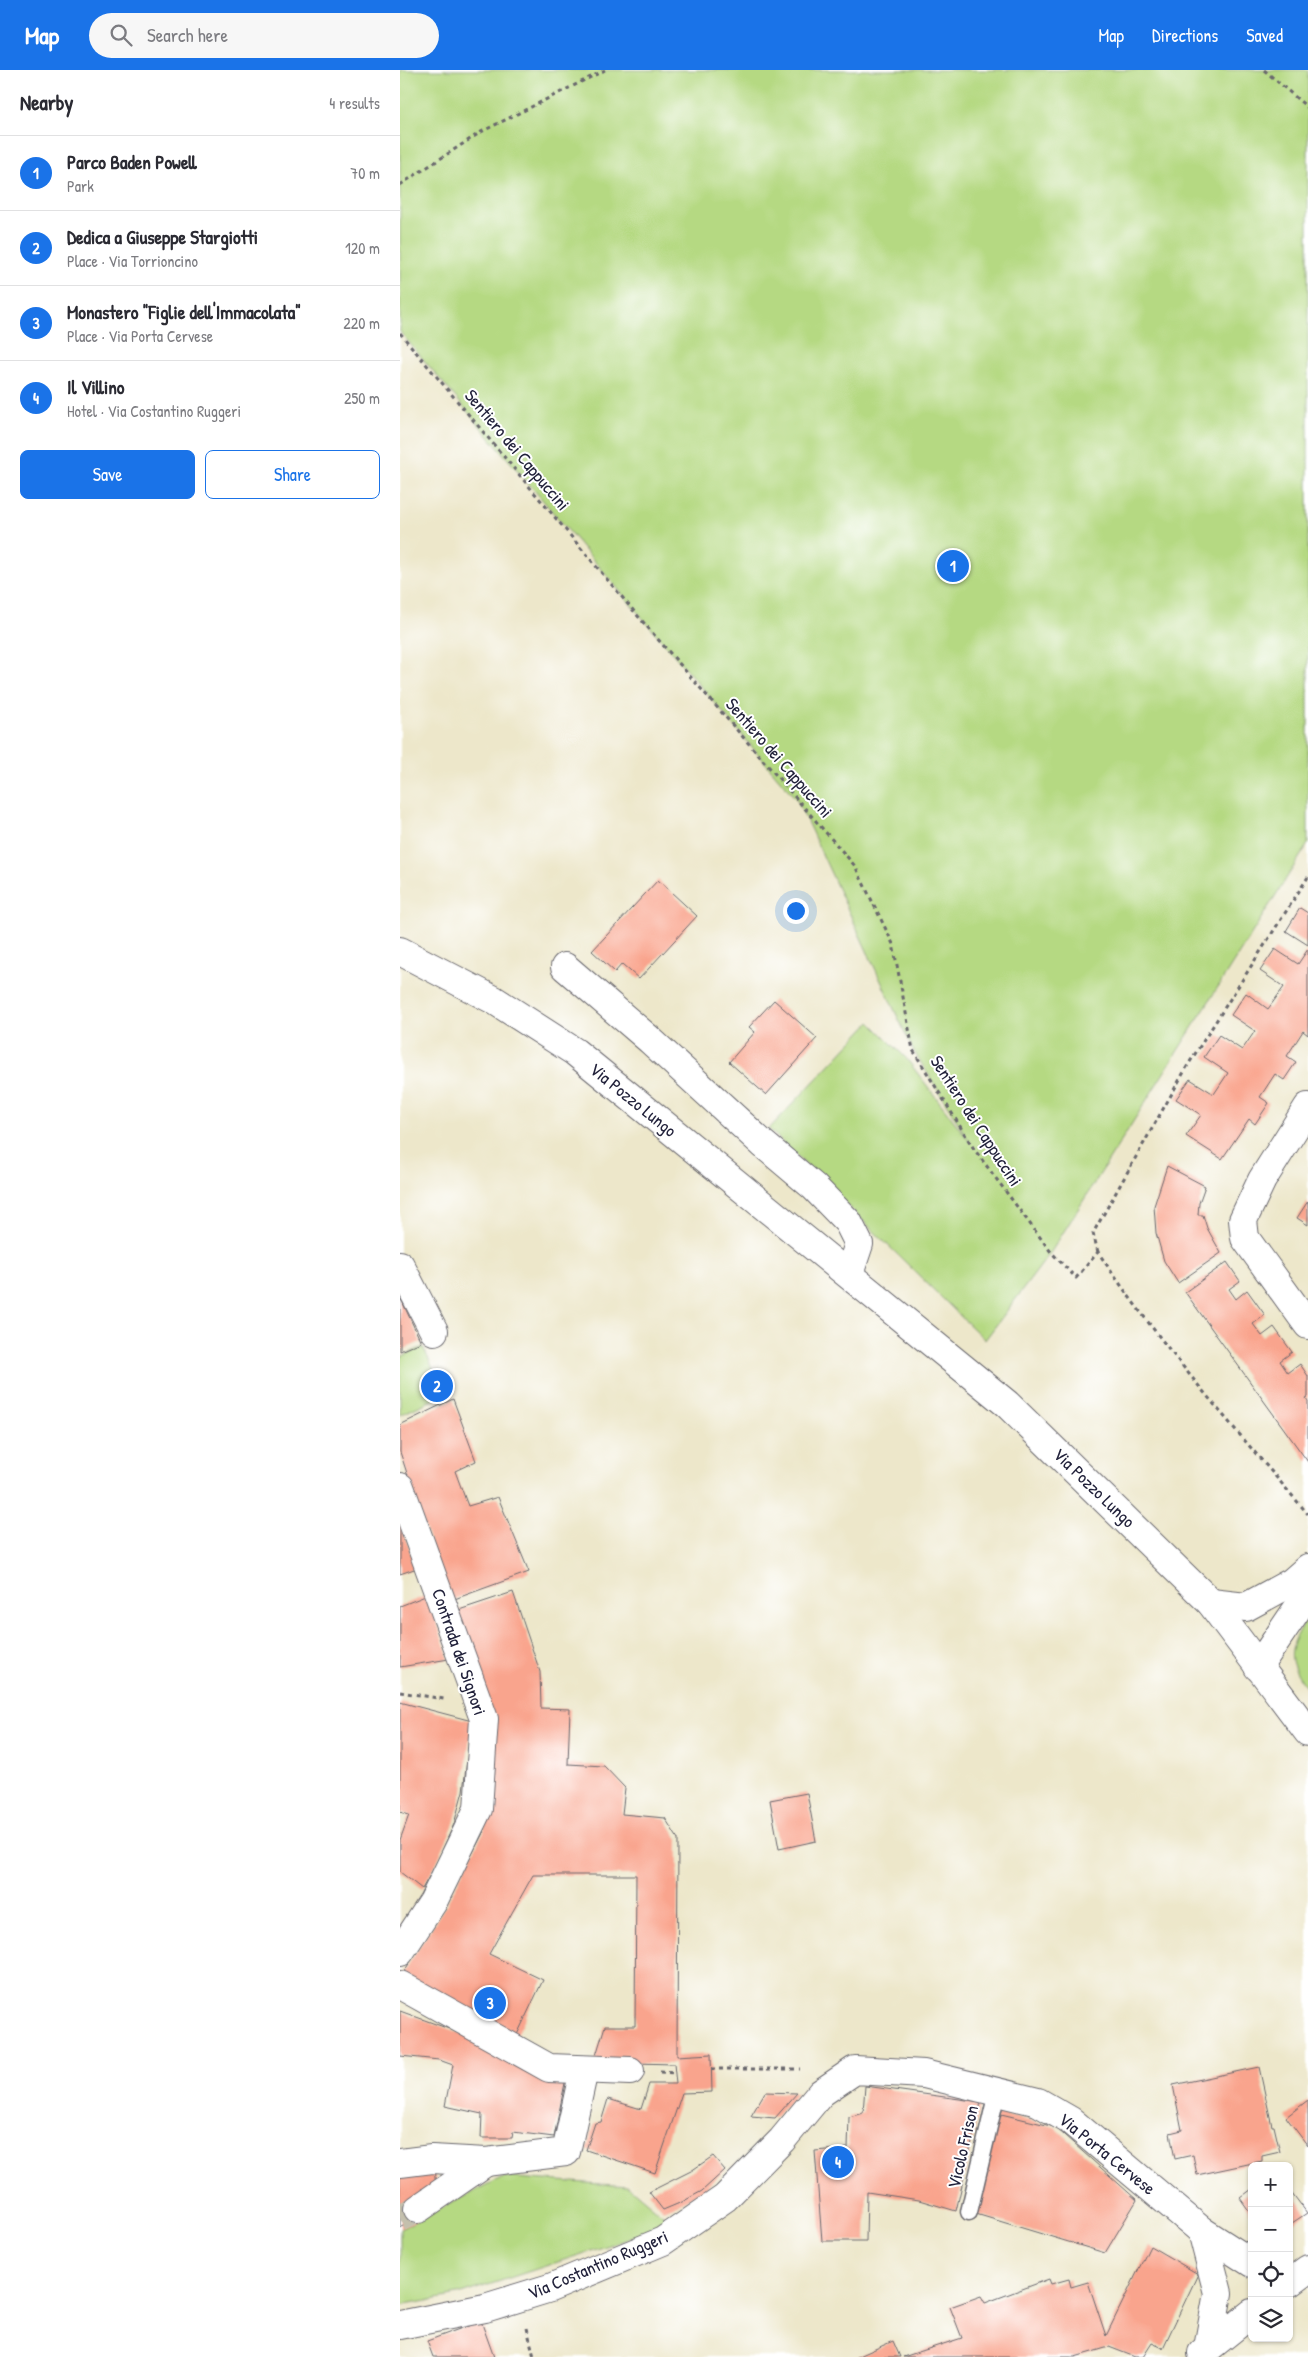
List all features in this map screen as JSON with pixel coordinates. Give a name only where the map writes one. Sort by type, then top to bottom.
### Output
[{"type":"street","name":"Via Pozzo Lungo","points":[[400,951],[494,1000],[575,1052],[1007,1404],[1211,1602],[1258,1668],[1308,1732]]},
{"type":"street","points":[[565,968],[650,1040],[763,1144],[814,1187],[848,1222],[859,1244],[848,1274]]},
{"type":"street","points":[[1308,1107],[1262,1180],[1243,1220],[1244,1238],[1308,1325]]},
{"type":"street","points":[[400,1265],[434,1331]]},
{"type":"street","name":"Contrada dei Signori","points":[[400,1488],[484,1719],[478,1809],[433,1902],[400,1952]]},
{"type":"street","points":[[1211,1602],[1246,1607],[1292,1582],[1308,1568]]},
{"type":"street","points":[[1258,1668],[1308,1593]]},
{"type":"street","points":[[400,1985],[549,2068],[630,2071]]},
{"type":"street","points":[[400,2163],[432,2159],[486,2162],[566,2152],[584,2070]]},
{"type":"street","name":"Via Porta Cervese","points":[[855,2070],[924,2074],[1038,2102],[1072,2121],[1202,2232],[1248,2261]]},
{"type":"street","name":"Via Costantino Ruggeri","points":[[400,2325],[485,2308],[550,2288],[663,2241],[725,2198],[782,2140],[821,2093],[855,2070]]},
{"type":"street","points":[[418,2209],[486,2162]]},
{"type":"street","points":[[1202,2232],[1218,2292],[1203,2352]]},
{"type":"street","points":[[1293,2280],[1308,2269]]},
{"type":"street","points":[[1203,2352],[1248,2316]]},
{"type":"lane","name":"Vicolo Frison","points":[[969,2212],[997,2092]]},
{"type":"path","points":[[400,185],[481,132],[605,70]]},
{"type":"path","points":[[1264,70],[1308,108]]},
{"type":"path","name":"Sentiero dei Cappuccini","points":[[400,333],[643,622],[855,866],[893,944],[913,1050],[974,1149],[1051,1252],[1076,1278],[1098,1252]]},
{"type":"path","points":[[1308,877],[1188,1065],[1093,1232],[1098,1252],[1126,1293],[1215,1407],[1308,1514]]},
{"type":"path","points":[[400,1692],[480,1705]]},
{"type":"path","points":[[711,2068],[801,2069]]},
{"type":"green space","points":[[400,70],[1308,70],[1308,844],[1051,1252],[985,1340],[769,1129],[870,1022],[906,1058],[970,1142],[913,1050],[797,800],[400,332]]},
{"type":"green space","points":[[423,1347],[445,1394],[400,1415],[400,1357]]},
{"type":"green space","points":[[1308,1616],[1308,1689],[1295,1669],[1292,1653],[1296,1637]]},
{"type":"green space","points":[[503,2177],[628,2186],[673,2224],[458,2295],[400,2306],[400,2229]]},
{"type":"building","points":[[658,880],[697,916],[639,979],[622,964],[615,972],[592,951]]},
{"type":"building","points":[[1300,908],[1308,913],[1308,945],[1286,931]]},
{"type":"building","points":[[1275,949],[1298,964],[1308,949],[1308,1035],[1303,1031],[1287,1056],[1296,1062],[1284,1080],[1275,1074],[1260,1097],[1269,1103],[1255,1124],[1249,1119],[1222,1159],[1186,1136],[1201,1115],[1176,1099],[1190,1079],[1214,1094],[1228,1073],[1204,1057],[1219,1035],[1242,1050],[1255,1031],[1231,1015],[1246,993],[1268,1009],[1284,987],[1260,971]]},
{"type":"building","points":[[774,1000],[817,1038],[766,1095],[729,1062],[755,1032],[749,1027]]},
{"type":"building","points":[[1167,1166],[1205,1186],[1199,1203],[1198,1215],[1203,1215],[1207,1228],[1221,1253],[1178,1283],[1164,1261],[1156,1233],[1154,1206]]},
{"type":"building","points":[[1308,1201],[1308,1225],[1297,1218]]},
{"type":"building","points":[[1227,1262],[1240,1281],[1229,1289],[1236,1299],[1247,1290],[1265,1315],[1253,1324],[1262,1336],[1274,1327],[1292,1352],[1280,1361],[1288,1373],[1300,1364],[1308,1376],[1308,1397],[1306,1398],[1308,1401],[1308,1462],[1185,1292]]},
{"type":"building","points":[[400,1297],[421,1342],[400,1351]]},
{"type":"building","points":[[453,1399],[476,1461],[455,1471],[468,1506],[498,1497],[529,1572],[449,1601],[400,1452],[400,1425]]},
{"type":"building","points":[[400,1524],[417,1568],[400,1574]]},
{"type":"building","points":[[513,1592],[540,1672],[541,1708],[570,1709],[568,1764],[604,1766],[625,1788],[622,1814],[665,1818],[678,1839],[677,2056],[711,2054],[712,2092],[682,2093],[655,2173],[586,2150],[595,2123],[601,2122],[608,2099],[641,2109],[649,2084],[676,2084],[674,2064],[594,2062],[605,2026],[635,2026],[636,1875],[533,1875],[489,1954],[543,1980],[515,2039],[400,1978],[447,1903],[484,1831],[489,1761],[456,1611]]},
{"type":"building","points":[[428,1595],[449,1659],[400,1667],[400,1606]]},
{"type":"building","points":[[400,1702],[472,1721],[463,1791],[454,1824],[436,1864],[422,1889],[400,1872],[400,1840],[409,1815],[400,1812]]},
{"type":"building","points":[[807,1793],[816,1841],[779,1849],[770,1800]]},
{"type":"building","points":[[400,2011],[493,2045],[491,2052],[565,2083],[554,2137],[513,2132],[512,2138],[481,2138],[482,2114],[445,2106],[453,2065],[439,2060],[400,2056]]},
{"type":"building","points":[[1259,2067],[1272,2126],[1274,2126],[1280,2152],[1262,2156],[1262,2161],[1248,2162],[1248,2164],[1197,2175],[1193,2155],[1175,2159],[1170,2133],[1182,2130],[1173,2085]]},
{"type":"building","points":[[865,2086],[981,2102],[956,2211],[919,2200],[867,2192],[866,2241],[822,2241],[815,2151],[848,2148],[849,2117],[863,2113]]},
{"type":"building","points":[[765,2092],[797,2093],[775,2118],[751,2116]]},
{"type":"building","points":[[1308,2100],[1308,2146],[1286,2117]]},
{"type":"building","points":[[997,2113],[1055,2127],[1137,2200],[1105,2253],[976,2214]]},
{"type":"building","points":[[713,2156],[725,2170],[702,2191],[663,2210],[649,2192],[691,2171]]},
{"type":"building","points":[[434,2168],[436,2187],[422,2217],[400,2228],[400,2173]]},
{"type":"building","points":[[1248,2192],[1248,2209],[1240,2198]]},
{"type":"building","points":[[1293,2194],[1307,2213],[1293,2222]]},
{"type":"building","points":[[1150,2246],[1198,2274],[1163,2348],[1152,2343],[1143,2357],[1135,2357],[1109,2347],[1075,2357],[903,2357],[962,2338],[950,2307],[981,2296],[985,2303],[1049,2279],[1051,2284],[1069,2279],[1071,2287],[1088,2282],[1106,2336]]},
{"type":"building","points":[[481,2321],[494,2357],[433,2357],[427,2341]]},
{"type":"building","points":[[893,2341],[900,2357],[857,2357]]},
{"type":"tunnel","points":[[400,2218],[418,2209]]},
{"type":"place","name":"Parco Baden Powell","points":[[953,566]]},
{"type":"place","name":"Dedica a Giuseppe Stargiotti","points":[[437,1386]]},
{"type":"place","name":"Monastero \"Figlie dell'Immacolata\"","points":[[490,2003]]},
{"type":"place","name":"Il Villino","points":[[838,2162]]}]
